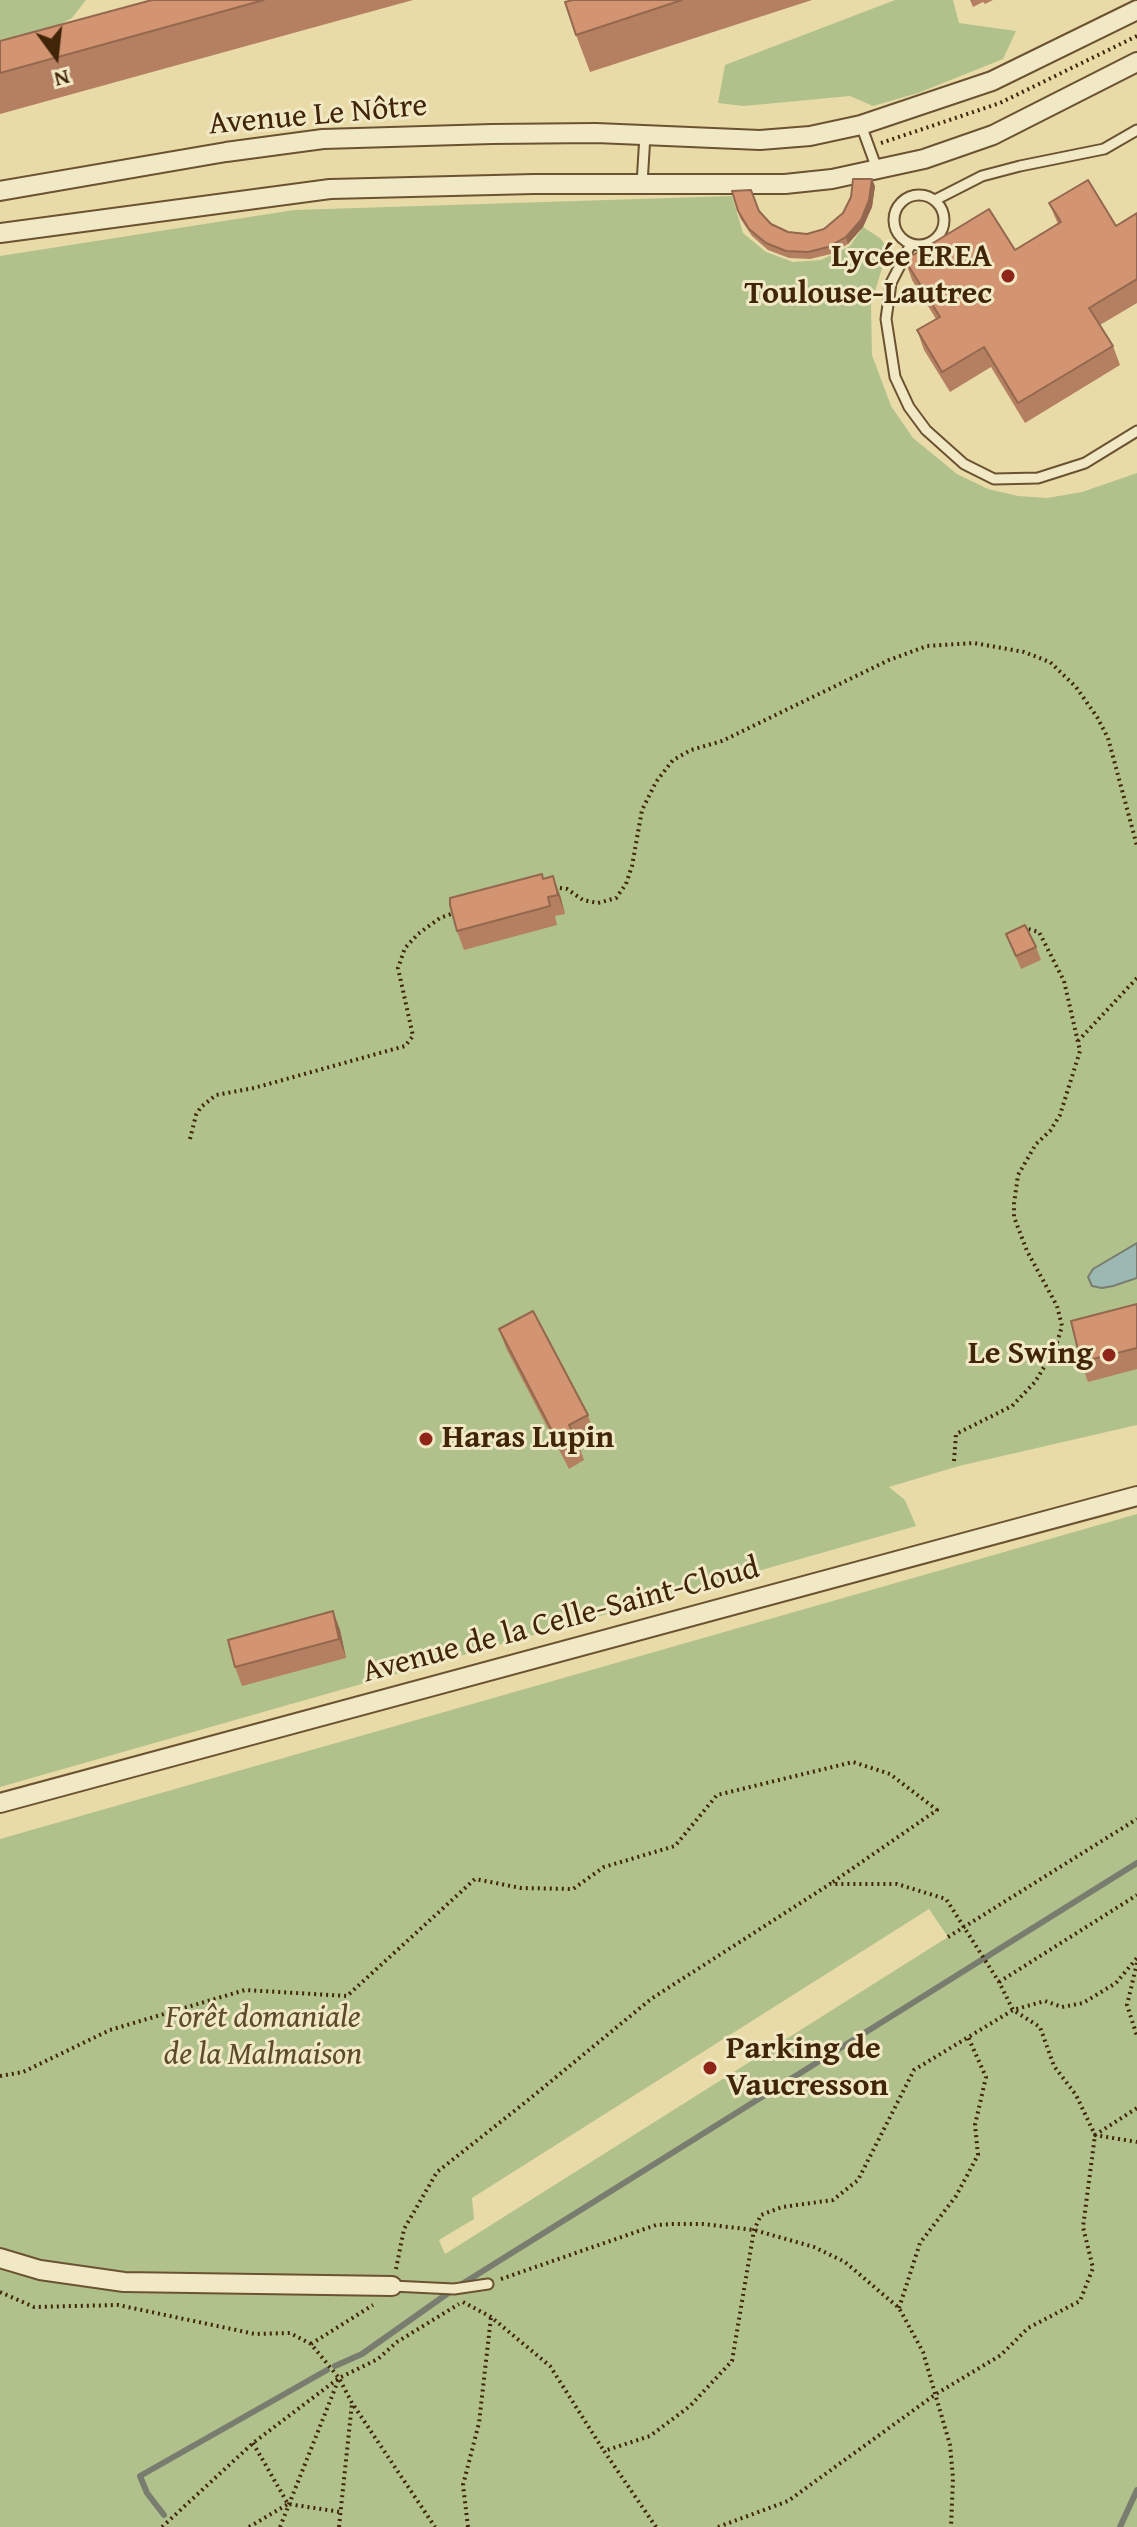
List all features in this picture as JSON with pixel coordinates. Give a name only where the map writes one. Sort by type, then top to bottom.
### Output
[{"type":"street","name":"Avenue Le Nôtre","points":[[0,191],[226,152],[323,139],[492,134],[645,135],[760,140],[810,136],[861,125],[992,81],[1137,10]]},
{"type":"street","points":[[0,232],[330,189],[785,184],[832,179],[924,159],[993,135],[1137,62]]},
{"type":"street","name":"Avenue de la Celle-Saint-Cloud","points":[[0,1803],[1137,1496]]},
{"type":"street","points":[[0,2258],[40,2270],[124,2282],[392,2286]]},
{"type":"lane","points":[[861,125],[877,169]]},
{"type":"lane","points":[[935,200],[982,176],[1104,149],[1137,130]]},
{"type":"lane","points":[[642,184],[645,135]]},
{"type":"lane","points":[[918,195],[935,200],[943,213],[943,228],[933,241],[911,244],[903,240],[894,225],[897,208],[902,201],[918,195]]},
{"type":"lane","points":[[911,244],[891,283],[886,319],[895,377],[909,407],[926,430],[964,464],[994,479],[1038,478],[1085,463],[1137,431]]},
{"type":"lane","points":[[392,2286],[454,2289],[488,2284]]},
{"type":"path","points":[[548,885],[567,889],[583,900],[598,903],[616,898],[626,884],[642,810],[656,782],[673,760],[691,750],[722,741],[889,660],[927,646],[974,643],[1024,652],[1050,662],[1076,687],[1108,738],[1137,846]]},
{"type":"path","points":[[190,1139],[196,1115],[216,1095],[254,1088],[405,1046],[413,1036],[398,968],[405,948],[440,918],[467,910]]},
{"type":"path","points":[[954,1461],[956,1434],[1012,1406],[1035,1382],[1055,1349],[1062,1326],[1057,1306],[1027,1251],[1014,1217],[1014,1204],[1018,1175],[1036,1144],[1050,1131],[1060,1115],[1080,1051],[1064,981],[1039,932],[1028,929]]},
{"type":"path","points":[[1078,1041],[1137,978]]},
{"type":"path","points":[[0,2076],[23,2072],[110,2030],[245,1990],[347,1996],[475,1879],[521,1888],[573,1889],[604,1867],[675,1846],[717,1795],[853,1762],[890,1774],[937,1810],[830,1884],[651,1999],[437,2172],[404,2229],[392,2286],[378,2301],[311,2344]]},
{"type":"path","points":[[948,1937],[1137,1819]]},
{"type":"path","points":[[718,2527],[788,2501],[936,2394],[1001,2355],[1028,2328],[1080,2301],[1093,2268],[1083,2227],[1095,2135],[1076,2095],[1054,2066],[1040,2027],[1013,2010],[999,1982],[946,1899],[897,1884],[830,1884]]},
{"type":"path","points":[[999,1982],[1137,1895]]},
{"type":"path","points":[[604,2451],[650,2436],[690,2406],[732,2361],[754,2230],[761,2215],[782,2207],[833,2200],[858,2180],[914,2070],[1013,2010],[1045,2001],[1062,2007],[1083,2003],[1116,1983],[1137,1960]]},
{"type":"path","points":[[1137,1960],[1127,2005],[1137,2036]]},
{"type":"path","points":[[899,2308],[920,2243],[956,2196],[978,2155],[975,2125],[986,2077],[967,2037]]},
{"type":"path","points":[[1095,2135],[1137,2108]]},
{"type":"path","points":[[1095,2135],[1137,2142]]},
{"type":"path","points":[[488,2284],[656,2225],[690,2224],[754,2230],[814,2247],[845,2262],[899,2308],[923,2352],[946,2428],[952,2462],[951,2527]]},
{"type":"path","points":[[0,2292],[34,2307],[118,2305],[255,2334],[290,2333],[311,2344],[339,2378],[352,2403],[435,2527]]},
{"type":"path","points":[[162,2527],[253,2443],[339,2378],[378,2359],[397,2342],[463,2302],[491,2317],[550,2366],[656,2527]]},
{"type":"path","points":[[468,2527],[463,2485],[479,2423],[491,2317]]},
{"type":"path","points":[[280,2527],[339,2378]]},
{"type":"path","points":[[339,2527],[352,2403]]},
{"type":"path","points":[[253,2443],[288,2504]]},
{"type":"path","points":[[249,2527],[288,2504],[341,2512]]},
{"type":"green space","points":[[0,0],[86,0],[72,18],[32,39],[0,41]]},
{"type":"green space","points":[[895,0],[953,0],[959,23],[1016,31],[1003,59],[918,93],[873,106],[850,96],[744,106],[718,103],[725,65]]},
{"type":"green space","points":[[732,196],[743,233],[766,252],[793,262],[821,260],[850,246],[863,227],[880,238],[888,248],[871,305],[872,355],[891,406],[913,438],[957,474],[988,489],[1047,498],[1082,492],[1137,473],[1137,1425],[959,1466],[889,1487],[905,1500],[916,1526],[0,1787],[0,256],[294,210]]},
{"type":"green space","name":"Forêt domaniale de la Malmaison","points":[[1137,1514],[1137,2527],[0,2527],[0,1839]],"holes":[[[929,1909],[948,1937],[445,2254],[439,2240],[474,2219],[472,2198]]]},
{"type":"water","points":[[1137,1243],[1137,1278],[1102,1288],[1092,1286],[1088,1277],[1093,1269]]},
{"type":"building","points":[[152,0],[264,0],[0,73],[0,41]]},
{"type":"building","points":[[682,0],[576,35],[565,2]]},
{"type":"building","points":[[853,179],[872,179],[869,200],[861,220],[846,237],[828,247],[808,252],[786,251],[766,243],[749,229],[738,211],[732,191],[751,190],[759,211],[771,224],[788,232],[807,234],[824,229],[843,213],[851,197]]},
{"type":"building","points":[[1088,180],[1116,226],[1137,213],[1137,279],[1089,308],[1113,346],[1018,403],[984,347],[942,372],[917,330],[940,317],[905,260],[989,209],[1015,250],[1061,222],[1049,203]]},
{"type":"building","points":[[542,874],[543,879],[553,876],[558,895],[548,897],[550,906],[457,931],[450,898]]},
{"type":"building","points":[[1025,925],[1036,947],[1016,956],[1006,934]]},
{"type":"building","points":[[1137,1304],[1137,1348],[1081,1362],[1071,1321]]},
{"type":"building","points":[[533,1311],[588,1415],[569,1425],[577,1441],[562,1450],[499,1329]]},
{"type":"building","points":[[333,1611],[339,1639],[235,1667],[228,1640]]},
{"type":"waterway","points":[[335,2366],[362,2354],[454,2289],[1137,1863]]},
{"type":"waterway","points":[[164,2515],[147,2493],[140,2476],[327,2370]]},
{"type":"waterway","points":[[1120,2527],[1137,2490]]},
{"type":"place","name":"Lycée EREA Toulouse-Lautrec","points":[[1008,276]]},
{"type":"place","name":"Le Swing","points":[[1109,1355]]},
{"type":"place","name":"Haras Lupin","points":[[426,1439]]},
{"type":"place","name":"Parking de Vaucresson","points":[[710,2068]]}]
